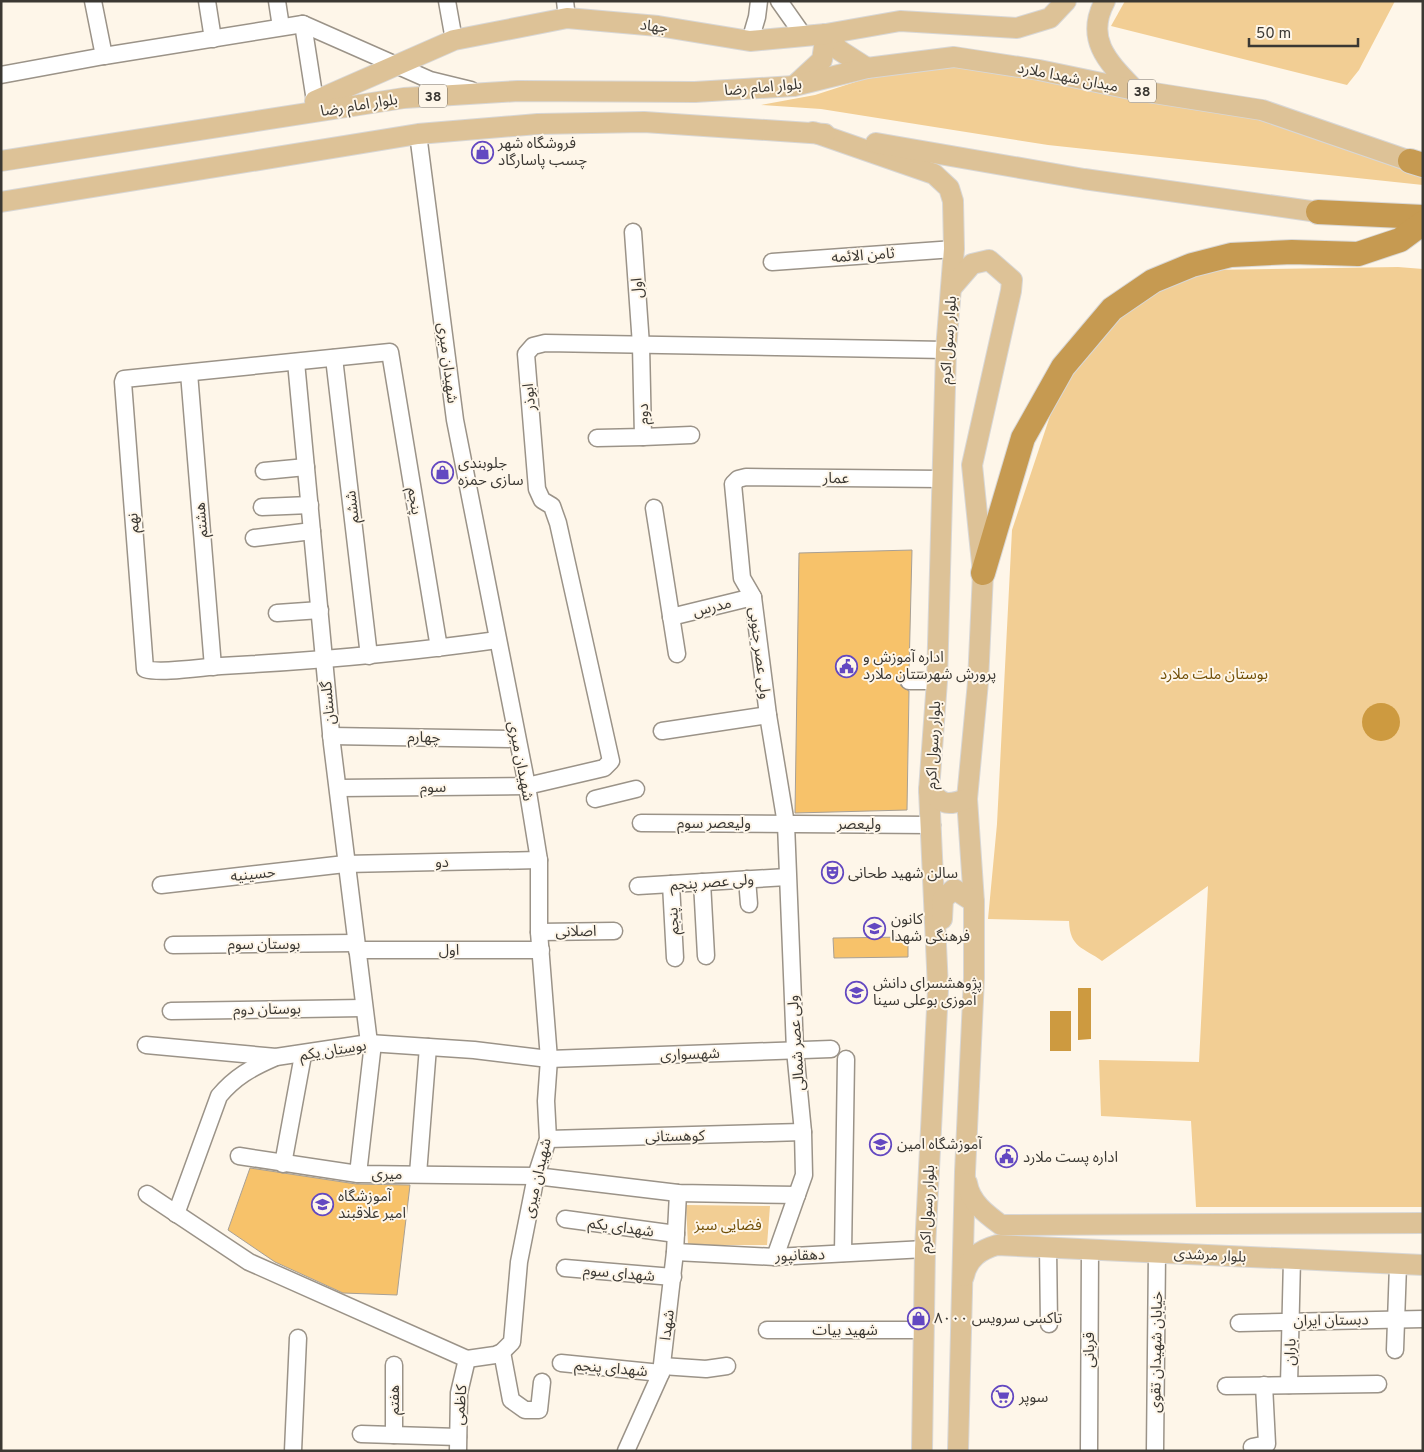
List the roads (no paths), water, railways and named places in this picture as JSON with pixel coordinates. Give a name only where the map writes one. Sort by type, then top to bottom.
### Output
[{"type":"highway","points":[[1318,212],[1423,217]]},
{"type":"highway","points":[[983,573],[1024,438],[1063,367],[1112,309],[1153,281],[1192,265],[1232,255],[1292,252],[1358,254],[1400,240],[1423,223]]},
{"type":"main road","name":"جهاد","points":[[316,106],[394,66],[454,40],[566,10],[750,41],[826,34],[900,20],[1016,28],[1050,18],[1066,1]]},
{"type":"main road","points":[[1105,1],[1097,16],[1099,43],[1112,65],[1135,90]]},
{"type":"main road","points":[[826,34],[839,50],[867,68]]},
{"type":"main road","points":[[794,86],[822,60],[826,34]]},
{"type":"main road","name":"میدان شهدا ملارد","points":[[867,68],[954,57],[1039,70],[1135,90],[1262,110],[1416,163]]},
{"type":"main road","name":"بلوار امام رضا","points":[[1,162],[316,106],[518,91],[694,92],[794,86],[867,68]]},
{"type":"main road","points":[[1,202],[418,134],[538,124],[644,122],[813,132],[1084,179],[1318,212]]},
{"type":"main road","name":"بلوار رسول اکرم","points":[[813,132],[934,174],[949,188],[953,201],[954,249],[946,350],[937,681],[929,790],[938,989],[925,1249],[922,1451]]},
{"type":"main road","points":[[952,286],[972,264],[990,260],[1012,280],[972,465],[983,573],[978,682],[967,799],[974,902],[974,978],[958,1451]]},
{"type":"main road","points":[[929,790],[938,800],[950,804],[967,799]]},
{"type":"main road","points":[[938,989],[943,898],[954,889],[974,902]]},
{"type":"main road","name":"بلوار مرشدی","points":[[966,1172],[968,1194],[988,1215],[1001,1225],[1423,1223]]},
{"type":"main road","points":[[1100,1250],[1126,1242],[1128,1236],[1127,1231],[1108,1224]]},
{"type":"main road","points":[[1157,1253],[1142,1241],[1143,1234],[1146,1231],[1169,1224]]},
{"type":"main road","name":"بلوار مرشدی","points":[[962,1289],[966,1265],[984,1249],[997,1245],[1423,1265]]},
{"type":"street","points":[[93,1],[104,56]]},
{"type":"street","points":[[207,1],[213,39]]},
{"type":"street","points":[[277,1],[281,27]]},
{"type":"street","points":[[446,1],[454,40]]},
{"type":"street","points":[[750,41],[758,17],[759,1]]},
{"type":"street","points":[[779,1],[803,35]]},
{"type":"street","points":[[1,75],[104,56],[303,24],[394,66],[430,80],[488,93]]},
{"type":"street","points":[[303,24],[316,106]]},
{"type":"street","name":"شهیدان میری","points":[[418,134],[455,420],[516,739],[527,786],[538,860],[539,932],[549,1059],[546,1100],[548,1139],[536,1176],[519,1262],[512,1342],[502,1352]]},
{"type":"street","name":"اول","points":[[633,232],[641,345]]},
{"type":"street","name":"ثامن الائمه","points":[[772,262],[954,249]]},
{"type":"street","name":"ابوذر","points":[[604,768],[611,762],[558,523],[552,506],[542,500],[537,489],[526,354],[533,346],[545,343],[946,350]]},
{"type":"street","name":"دوم","points":[[597,438],[643,437],[641,345]]},
{"type":"street","name":"پنجم","points":[[334,358],[387,351],[392,354],[438,648]]},
{"type":"street","points":[[189,373],[334,358]]},
{"type":"street","name":"ششم","points":[[334,358],[369,656]]},
{"type":"street","name":"گلستان","points":[[296,362],[345,864],[363,1008],[371,1043],[358,1174]]},
{"type":"street","name":"نهم","points":[[189,373],[127,378],[123,382],[144,665],[148,670],[213,667]]},
{"type":"street","name":"هشتم","points":[[189,373],[213,667]]},
{"type":"street","points":[[643,437],[691,435]]},
{"type":"street","points":[[264,471],[306,467]]},
{"type":"street","name":"عمار","points":[[733,484],[738,479],[746,477],[942,479]]},
{"type":"street","name":"ولی عصر جنوبی","points":[[733,484],[742,578],[753,597],[768,715],[786,824]]},
{"type":"street","points":[[262,507],[310,505]]},
{"type":"street","points":[[654,508],[677,654]]},
{"type":"street","points":[[254,538],[312,531]]},
{"type":"street","name":"مدرس","points":[[671,616],[753,597]]},
{"type":"street","points":[[277,613],[320,610]]},
{"type":"street","points":[[213,667],[369,656],[497,640]]},
{"type":"street","points":[[909,681],[937,681]]},
{"type":"street","points":[[662,731],[768,715]]},
{"type":"street","name":"چهارم","points":[[331,736],[516,739]]},
{"type":"street","points":[[527,786],[604,768],[602,797],[636,789]]},
{"type":"street","name":"سوم","points":[[338,788],[527,786]]},
{"type":"street","name":"ولیعصر سوم","points":[[641,823],[786,824]]},
{"type":"street","name":"ولیعصر","points":[[786,824],[932,825]]},
{"type":"street","name":"ولی عصر شمالی","points":[[775,1257],[804,1175],[803,1132],[795,1050],[786,877],[786,824]]},
{"type":"street","name":"دو","points":[[345,864],[538,860]]},
{"type":"street","name":"حسینیه","points":[[160,885],[345,864]]},
{"type":"street","name":"ولی عصر پنجم","points":[[638,886],[786,877]]},
{"type":"street","points":[[748,879],[749,904]]},
{"type":"street","points":[[702,882],[706,956]]},
{"type":"street","name":"پنجم","points":[[672,884],[676,958]]},
{"type":"street","name":"اصلانی","points":[[539,932],[614,930]]},
{"type":"street","name":"بوستان سوم","points":[[173,945],[356,947]]},
{"type":"street","name":"اول","points":[[356,947],[541,950]]},
{"type":"street","name":"بوستان دوم","points":[[171,1011],[363,1008]]},
{"type":"street","name":"بوستان یکم","points":[[146,1045],[276,1057],[303,1055],[371,1043],[549,1059]]},
{"type":"street","points":[[418,1174],[428,1047]]},
{"type":"street","name":"شهسواری","points":[[549,1059],[832,1049]]},
{"type":"street","points":[[283,1164],[303,1055]]},
{"type":"street","points":[[176,1214],[219,1096],[232,1080],[276,1057]]},
{"type":"street","points":[[843,1253],[846,1059]]},
{"type":"street","name":"کوهستانی","points":[[548,1139],[803,1132]]},
{"type":"street","name":"میری","points":[[239,1156],[358,1174],[536,1176]]},
{"type":"street","points":[[536,1176],[678,1192],[797,1195]]},
{"type":"street","name":"شهدا","points":[[626,1451],[662,1369],[676,1252],[678,1192]]},
{"type":"street","points":[[146,1194],[248,1262],[467,1359],[502,1352],[511,1400],[525,1410],[538,1410],[542,1382]]},
{"type":"street","name":"شهدای یکم","points":[[565,1219],[676,1234]]},
{"type":"street","points":[[1048,1247],[1049,1324]]},
{"type":"street","name":"دهقانپور","points":[[676,1252],[775,1257],[925,1249]]},
{"type":"street","name":"قربانی","points":[[1089,1451],[1100,1250]]},
{"type":"street","name":"خیابان شهیدان تقوی","points":[[1155,1451],[1157,1253]]},
{"type":"street","name":"باران","points":[[1289,1385],[1292,1259]]},
{"type":"street","points":[[1395,1350],[1398,1265]]},
{"type":"street","name":"شهدای سوم","points":[[565,1268],[673,1278]]},
{"type":"street","name":"دبستان ایران","points":[[1238,1323],[1396,1318],[1423,1319]]},
{"type":"street","name":"شهید بیات","points":[[767,1330],[924,1330]]},
{"type":"street","points":[[293,1451],[298,1338]]},
{"type":"street","name":"کاظمی","points":[[458,1444],[458,1394],[467,1359]]},
{"type":"street","name":"شهدای پنجم","points":[[561,1364],[662,1369],[727,1366]]},
{"type":"street","name":"هفتم","points":[[394,1365],[394,1435]]},
{"type":"street","points":[[1226,1386],[1378,1384]]},
{"type":"street","points":[[1252,1447],[1267,1444],[1264,1385]]},
{"type":"street","points":[[360,1434],[394,1435],[458,1444]]},
{"type":"place","name":"فروشگاه شهر چسب پاسارگاد","points":[[482,152]]},
{"type":"place","name":"جلوبندی سازی حمزه","points":[[442,472]]},
{"type":"place","name":"اداره آموزش و پرورش شهرستان ملارد","points":[[847,666]]},
{"type":"place","name":"سالن شهید طحانی","points":[[832,873]]},
{"type":"place","name":"کانون فرهنگی شهدا","points":[[875,928]]},
{"type":"place","name":"پژوهشسرای دانش آموزی بوعلی سینا","points":[[857,992]]},
{"type":"place","name":"آموزشگاه امین","points":[[881,1144]]},
{"type":"place","name":"اداره پست ملارد","points":[[1007,1157]]},
{"type":"place","name":"آموزشگاه امیر علاقبند","points":[[322,1205]]},
{"type":"place","name":"تاکسی سرویس ۸۰۰۰","points":[[918,1318]]},
{"type":"place","name":"سوپر","points":[[1003,1397]]},
{"type":"park label","name":"بوستان ملت ملارد","points":[[1214,674]]},
{"type":"park label","name":"فضایی سبز","points":[[728,1225]]}]
